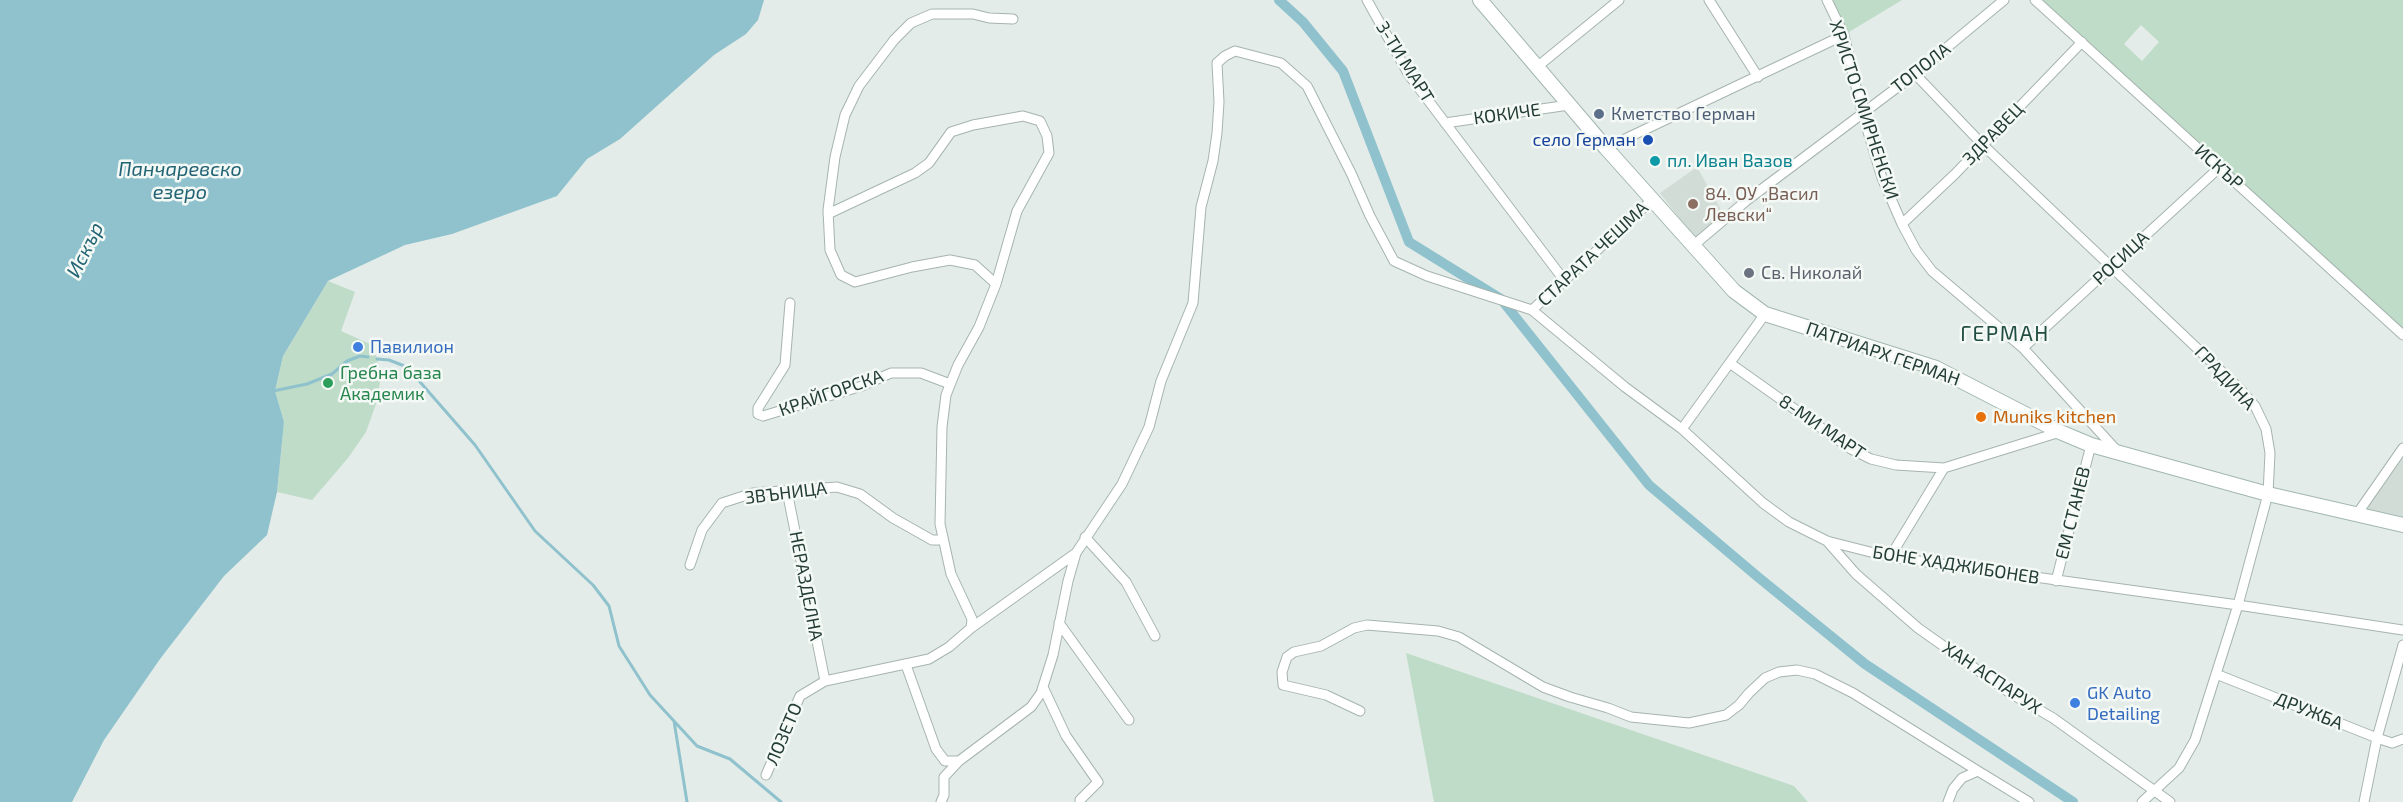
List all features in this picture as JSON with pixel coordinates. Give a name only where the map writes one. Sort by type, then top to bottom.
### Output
[{"type":"street","name":"3-ТИ МАРТ","points":[[1367,0],[1410,75],[1564,280]]},
{"type":"street","name":"ПАТРИАРХ ГЕРМАН","points":[[1480,0],[1569,105],[1734,291],[1766,314],[1936,368],[2060,432],[2121,455],[2268,494],[2403,525]]},
{"type":"street","points":[[1537,68],[1619,0]]},
{"type":"street","points":[[1709,0],[1758,77]]},
{"type":"street","name":"ХРИСТО СМИРНЕНСКИ","points":[[1827,0],[1844,35],[1862,112],[1882,178],[1916,250],[1932,271],[2023,348],[2121,455]]},
{"type":"street","name":"ТОПОЛА","points":[[1694,245],[1746,201],[1915,74],[2004,0]]},
{"type":"street","name":"ИСКЪР","points":[[2035,0],[2403,335]]},
{"type":"street","points":[[996,284],[975,265],[950,260],[855,282],[841,275],[830,250],[828,214],[835,157],[845,115],[859,86],[894,40],[911,23],[932,14],[973,14],[989,18],[1013,19]]},
{"type":"street","points":[[1606,147],[1844,35]]},
{"type":"street","name":"ЗДРАВЕЦ","points":[[1902,224],[1983,145],[2082,42]]},
{"type":"street","name":"БОНЕ ХАДЖИБОНЕВ","points":[[1076,553],[1122,484],[1136,458],[1149,427],[1161,381],[1174,345],[1193,303],[1201,207],[1217,133],[1219,102],[1217,63],[1235,51],[1281,63],[1307,86],[1394,261],[1427,276],[1532,310],[1625,387],[1682,429],[1763,503],[1789,522],[1827,541],[1890,557],[2403,630]]},
{"type":"street","name":"ГРАДИНА","points":[[1915,74],[1983,145],[2241,390],[2255,406],[2265,429],[2270,453],[2268,494],[2238,605],[2195,740],[2179,768],[2142,802]]},
{"type":"street","name":"КОКИЧЕ","points":[[1445,123],[1569,105]]},
{"type":"street","points":[[828,214],[915,173],[928,163],[951,132],[973,125],[1023,116],[1040,122],[1047,136],[1049,153],[1033,186],[1017,211],[996,284],[979,327],[946,395],[940,462],[940,524],[951,574],[972,620],[971,628]]},
{"type":"street","name":"РОСИЦА","points":[[2023,348],[2220,168]]},
{"type":"street","name":"СТАРАТА ЧЕШМА","points":[[1532,310],[1653,199]]},
{"type":"street","name":"КРАЙГОРСКА","points":[[790,303],[784,365],[758,408],[758,414],[763,416],[862,386],[891,373],[921,373],[950,384]]},
{"type":"street","points":[[1682,429],[1766,314]]},
{"type":"street","name":"8-МИ МАРТ","points":[[1731,364],[1851,449],[1871,459],[1896,465],[1944,468],[2060,432]]},
{"type":"street","name":"ЕМ СТАНЕВ","points":[[2056,581],[2091,445]]},
{"type":"street","points":[[2357,514],[2403,448]]},
{"type":"street","points":[[1890,557],[1944,468]]},
{"type":"street","name":"ЗВЪНИЦА","points":[[690,565],[702,530],[722,503],[753,493],[837,487],[860,494],[893,518],[932,540],[944,540]]},
{"type":"street","name":"НЕРАЗДЕЛНА","points":[[787,491],[825,681]]},
{"type":"street","points":[[1085,537],[1126,582],[1155,636]]},
{"type":"street","name":"ХАН АСПАРУХ","points":[[1827,541],[1856,574],[1918,628],[2010,693],[2053,718],[2170,802]]},
{"type":"street","points":[[944,800],[944,777],[958,762],[1030,707],[1043,687],[1053,655],[1076,553]]},
{"type":"street","name":"ЛОЗЕТО","points":[[766,775],[800,696],[825,681],[929,659],[949,648],[971,628],[1076,553]]},
{"type":"street","points":[[1059,623],[1129,720]]},
{"type":"street","points":[[1360,711],[1326,695],[1283,685],[1282,672],[1287,657],[1294,652],[1321,646],[1354,628],[1367,626],[1438,631],[1459,638],[1543,687],[1570,697],[1631,717],[1689,723],[1726,716],[1765,678],[1779,672],[1797,670],[1815,674],[1853,693],[2029,802]]},
{"type":"street","points":[[2364,802],[2377,738],[2403,645]]},
{"type":"street","points":[[906,665],[936,750],[945,761],[958,762]]},
{"type":"street","name":"ДРУЖБА","points":[[2216,674],[2377,738],[2392,742],[2403,739]]},
{"type":"street","points":[[1043,687],[1066,736],[1098,782],[1080,800]]},
{"type":"street","points":[[1948,802],[1953,789],[1962,778],[1978,771]]},
{"type":"shaded area","name":"84. ОУ „Васил Левски“","points":[[1697,167],[1724,215],[1695,239],[1660,193]]},
{"type":"shaded area","points":[[2403,448],[2403,525],[2357,514]]},
{"type":"green space","points":[[1827,0],[1902,0],[1844,35]]},
{"type":"green space","points":[[2035,0],[2403,0],[2403,335]],"holes":[[[2141,25],[2159,42],[2142,61],[2124,44]]]},
{"type":"green space","name":"Гребна база Академик","points":[[328,281],[355,292],[341,331],[370,344],[377,358],[381,375],[377,401],[366,432],[348,458],[312,500],[277,492],[284,422],[275,391],[283,356]]},
{"type":"green space","points":[[1406,653],[1794,786],[1808,802],[1434,802]]},
{"type":"water","name":"Панчаревско езеро","points":[[0,0],[764,0],[758,20],[746,34],[714,55],[620,139],[587,159],[557,196],[452,234],[405,245],[328,281],[283,356],[275,391],[284,422],[277,492],[267,535],[224,576],[160,659],[104,740],[72,802],[0,802]]},
{"type":"waterway","points":[[1279,0],[1303,22],[1343,71],[1409,242],[1501,299],[1649,485],[1865,664],[2073,802]]},
{"type":"waterway","points":[[273,391],[307,384],[332,374],[347,361],[360,356],[368,357]]},
{"type":"waterway","points":[[377,359],[389,360],[407,367],[475,445],[535,531],[593,585],[609,606],[619,646],[650,695],[697,746],[730,759],[781,802]]},
{"type":"waterway","points":[[674,721],[687,802]]},
{"type":"place","name":"Кметство Герман","points":[[1599,114]]},
{"type":"place","name":"село Герман","points":[[1648,140]]},
{"type":"place","name":"пл. Иван Вазов","points":[[1655,161]]},
{"type":"place","name":"84. ОУ „Васил Левски“","points":[[1693,204]]},
{"type":"place","name":"Св. Николай","points":[[1749,273]]},
{"type":"place","name":"Павилион","points":[[358,347]]},
{"type":"place","name":"Гребна база Академик","points":[[328,383]]},
{"type":"place","name":"Muniks kitchen","points":[[1981,417]]},
{"type":"place","name":"GK Auto Detailing","points":[[2075,703]]},
{"type":"district","name":"ГЕРМАН","points":[[2005,334]]},
{"type":"water label","name":"Искър","points":[[85,250]]}]
